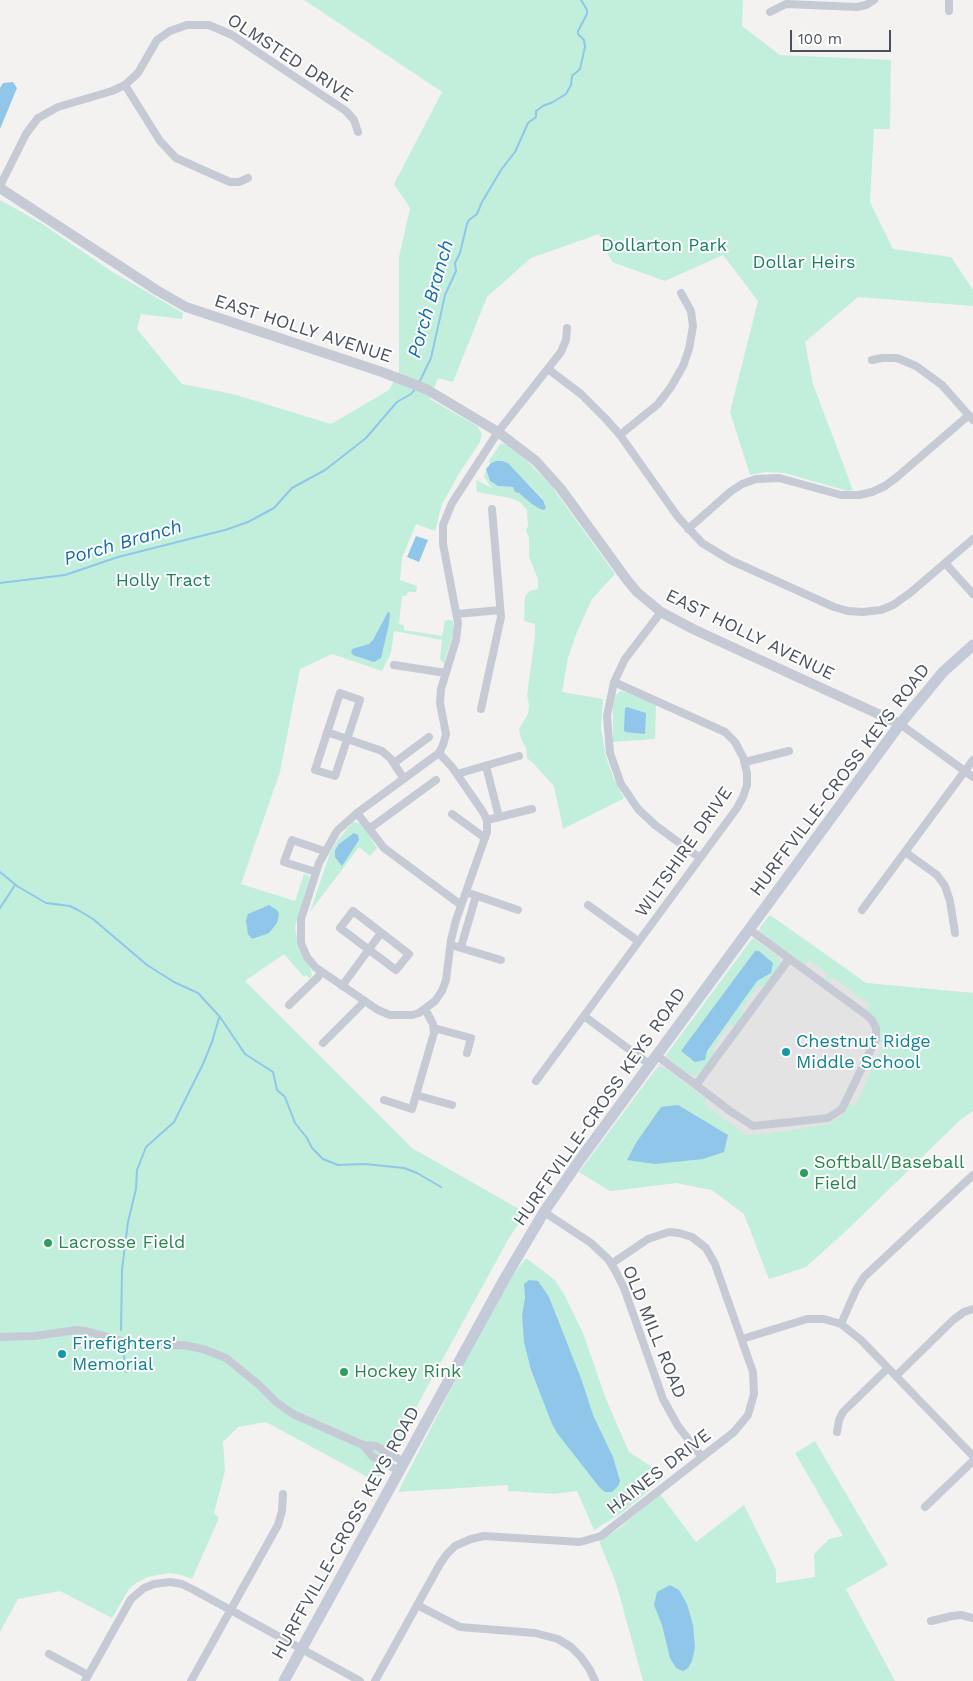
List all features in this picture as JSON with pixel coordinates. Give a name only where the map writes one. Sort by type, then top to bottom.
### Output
[{"type":"main road","name":"HURFFVILLE-CROSS KEYS ROAD","points":[[284,1681],[505,1278],[544,1212],[579,1161],[900,724],[935,681],[973,645]]},
{"type":"street","points":[[770,12],[786,4],[860,7],[874,0]]},
{"type":"street","points":[[949,0],[949,11]]},
{"type":"street","name":"OLMSTED DRIVE","points":[[0,187],[26,134],[38,118],[58,107],[112,91],[125,85],[138,73],[153,45],[167,33],[186,25],[209,25],[226,31],[346,112],[354,120],[358,132]]},
{"type":"street","points":[[125,85],[160,142],[176,158],[230,182],[239,182],[248,178]]},
{"type":"street","name":"EAST HOLLY AVENUE","points":[[0,187],[149,286],[186,307],[426,388],[498,432],[524,451],[549,474],[627,580],[643,598],[661,612],[695,630],[900,724],[973,777]]},
{"type":"street","points":[[620,435],[658,404],[671,387],[682,366],[689,349],[693,326],[691,311],[681,293]]},
{"type":"street","points":[[439,753],[457,774],[483,812],[487,820],[487,832],[461,905],[450,945],[444,986],[435,1001],[425,1009],[412,1015],[390,1015],[382,1012],[320,972],[307,957],[300,935],[304,910],[324,851],[337,831],[357,813],[439,753],[443,745],[446,734],[440,696],[456,640],[457,614],[444,553],[442,525],[452,503],[498,432],[564,346],[567,328]]},
{"type":"street","points":[[688,529],[730,492],[742,484],[756,479],[779,478],[841,495],[853,496],[872,492],[885,486],[971,418],[942,385],[916,366],[897,358],[872,360]]},
{"type":"street","points":[[548,368],[589,401],[620,435],[688,529],[708,548],[730,560],[834,607],[848,611],[869,612],[893,605],[910,593],[973,539]]},
{"type":"street","points":[[481,709],[500,625],[492,509]]},
{"type":"street","points":[[945,563],[973,594]]},
{"type":"street","points":[[457,614],[500,610]]},
{"type":"street","points":[[661,612],[625,659],[614,682],[609,702],[607,731],[611,760],[621,784],[633,803],[649,820],[700,858]]},
{"type":"street","points":[[394,665],[446,673]]},
{"type":"street","name":"WILTSHIRE DRIVE","points":[[536,1081],[743,797],[747,779],[745,762],[735,742],[722,730],[614,682]]},
{"type":"street","points":[[340,693],[360,700],[335,776],[315,770],[327,732],[340,693]]},
{"type":"street","points":[[327,732],[378,749],[388,755],[404,779]]},
{"type":"street","points":[[394,763],[429,737]]},
{"type":"street","points":[[745,762],[789,751]]},
{"type":"street","points":[[457,774],[519,756]]},
{"type":"street","points":[[862,910],[973,760]]},
{"type":"street","points":[[486,766],[500,817]]},
{"type":"street","points":[[369,829],[436,780]]},
{"type":"street","points":[[487,820],[532,809]]},
{"type":"street","points":[[357,813],[388,852],[461,905]]},
{"type":"street","points":[[452,814],[485,838]]},
{"type":"street","points":[[316,872],[284,862],[292,840],[324,851]]},
{"type":"street","points":[[906,852],[937,876],[945,886],[950,901],[955,933]]},
{"type":"street","points":[[466,892],[518,910]]},
{"type":"street","points":[[461,947],[476,896]]},
{"type":"street","points":[[588,905],[638,942]]},
{"type":"street","points":[[353,911],[381,932],[409,954],[396,970],[340,928],[353,911]]},
{"type":"street","points":[[584,1016],[696,1085],[753,1126],[828,1118],[842,1109],[876,1039],[876,1028],[872,1020],[865,1014],[749,928]]},
{"type":"street","points":[[342,986],[381,932]]},
{"type":"street","points":[[450,945],[501,960]]},
{"type":"street","points":[[696,1085],[789,958]]},
{"type":"street","points":[[289,1005],[320,972]]},
{"type":"street","points":[[323,1043],[365,1001]]},
{"type":"street","points":[[384,1100],[412,1109],[434,1028],[425,1009]]},
{"type":"street","points":[[434,1028],[471,1038],[466,1053]]},
{"type":"street","points":[[416,1095],[452,1105]]},
{"type":"street","points":[[841,1324],[864,1277],[973,1174]]},
{"type":"street","name":"OLD MILL ROAD","points":[[544,1212],[586,1239],[611,1264],[624,1288],[663,1399],[678,1426],[702,1456]]},
{"type":"street","name":"HAINES DRIVE","points":[[375,1681],[443,1559],[460,1543],[484,1536],[573,1542],[594,1538],[613,1528],[734,1432],[744,1421],[751,1408],[754,1394],[754,1378],[712,1257],[702,1244],[692,1237],[674,1232],[654,1236],[611,1264]]},
{"type":"street","points":[[896,1376],[953,1320],[964,1312],[973,1309]]},
{"type":"street","points":[[742,1340],[807,1319],[824,1319],[841,1324],[861,1340],[973,1456]]},
{"type":"street","points":[[0,1336],[34,1336],[86,1330],[140,1346],[183,1345],[203,1348],[226,1358],[258,1384],[276,1402],[293,1414],[363,1445],[376,1446],[401,1467]]},
{"type":"street","points":[[837,1432],[839,1420],[843,1412],[888,1368]]},
{"type":"street","points":[[925,1507],[973,1461]]},
{"type":"street","points":[[191,1681],[278,1525],[282,1510],[282,1494]]},
{"type":"street","points":[[49,1654],[86,1678],[128,1604],[144,1588],[160,1583],[176,1583],[194,1590],[360,1681]]},
{"type":"street","points":[[417,1605],[460,1626],[535,1633],[558,1639],[571,1647],[581,1657],[595,1681]]},
{"type":"street","points":[[931,1621],[961,1615],[973,1618]]},
{"type":"shaded area","points":[[770,915],[866,983],[973,993],[973,1111],[960,1120],[848,1229],[806,1267],[769,1279],[744,1214],[712,1190],[676,1183],[610,1191],[579,1172]]},
{"type":"green space","name":"Holly Tract","points":[[304,0],[743,0],[742,26],[780,55],[891,60],[890,129],[874,129],[870,202],[893,249],[951,257],[973,290],[973,306],[858,297],[805,342],[813,384],[853,490],[848,491],[784,473],[766,472],[750,475],[730,412],[758,301],[723,255],[665,281],[612,262],[599,234],[531,258],[487,297],[453,382],[438,378],[430,399],[477,426],[482,434],[480,442],[442,504],[435,531],[416,524],[402,558],[400,580],[417,586],[416,592],[408,592],[406,596],[402,596],[399,624],[404,625],[404,630],[442,636],[445,621],[453,621],[453,633],[444,664],[440,659],[442,640],[394,631],[391,653],[382,671],[332,654],[300,669],[280,772],[241,884],[295,901],[304,874],[310,876],[295,927],[299,949],[312,975],[310,979],[306,975],[304,977],[284,954],[245,981],[412,1148],[526,1213],[509,1238],[413,1413],[383,1473],[380,1484],[266,1422],[238,1427],[223,1442],[225,1471],[214,1513],[219,1518],[192,1579],[169,1573],[148,1577],[129,1589],[112,1618],[60,1591],[18,1599],[0,1632],[0,200],[41,223],[111,271],[183,313],[182,319],[141,314],[137,329],[182,384],[233,394],[331,424],[389,390],[399,371],[399,257],[410,208],[394,184],[442,92]]},
{"type":"green space","points":[[501,443],[507,445],[525,459],[550,484],[615,574],[592,599],[577,632],[568,658],[562,692],[603,699],[601,728],[606,757],[614,779],[624,798],[563,829],[554,786],[527,758],[526,748],[521,739],[519,729],[528,714],[527,695],[535,636],[535,624],[524,621],[525,596],[530,591],[538,589],[538,579],[529,557],[529,538],[526,530],[528,526],[527,510],[520,502],[510,498],[477,492],[476,480],[492,488],[484,477],[486,469],[490,481],[498,486],[513,487],[540,509],[543,499],[508,463],[488,462]]},
{"type":"green space","points":[[620,691],[656,705],[655,739],[613,742],[613,707],[615,696]]},
{"type":"green space","points":[[353,822],[363,826],[377,848],[370,856],[359,847],[310,912],[330,853],[337,841]]},
{"type":"green space","points":[[770,915],[866,983],[973,993],[973,1111],[960,1120],[848,1229],[806,1267],[769,1279],[744,1214],[712,1190],[676,1183],[610,1191],[579,1172],[656,1070],[660,1068],[664,1068],[706,1099],[704,1104],[746,1135],[766,1134],[829,1124],[844,1114],[849,1104],[855,1106],[884,1043],[879,1041],[881,1035],[877,1019],[866,1009],[869,1004],[832,977],[828,982],[825,980],[828,974],[809,960],[805,965],[762,933],[760,927]]},
{"type":"green space","points":[[751,940],[755,940],[778,957],[780,961],[778,969],[764,988],[759,985],[741,1009],[745,1013],[735,1027],[730,1024],[712,1049],[717,1053],[702,1072],[695,1075],[689,1074],[670,1060],[667,1054]]},
{"type":"green space","points":[[526,1258],[555,1280],[565,1296],[583,1333],[606,1399],[629,1452],[666,1476],[622,1513],[594,1530],[577,1491],[554,1494],[508,1491],[508,1485],[398,1492],[458,1375],[512,1276]]},
{"type":"green space","points":[[815,1441],[888,1565],[846,1589],[895,1681],[643,1681],[616,1583],[599,1541],[617,1530],[660,1494],[696,1542],[744,1505],[776,1570],[776,1583],[815,1577],[814,1554],[829,1539],[843,1536],[795,1453]]},
{"type":"water","points":[[13,82],[17,88],[0,129],[0,88],[3,83]]},
{"type":"water","points":[[496,461],[508,463],[543,500],[546,508],[544,510],[540,509],[532,504],[515,492],[513,487],[498,486],[490,481],[486,469],[491,463]]},
{"type":"water","points":[[416,536],[428,540],[419,562],[407,557]]},
{"type":"water","points":[[388,612],[390,613],[389,624],[381,658],[374,662],[353,655],[352,649],[369,644],[373,640]]},
{"type":"water","points":[[625,708],[646,713],[645,734],[625,732]]},
{"type":"water","points":[[354,833],[358,835],[359,840],[342,866],[335,857],[335,850],[339,844]]},
{"type":"water","points":[[269,905],[277,910],[279,914],[277,923],[269,933],[252,939],[248,934],[246,920],[248,914]]},
{"type":"water","points":[[755,951],[759,951],[773,963],[771,973],[757,981],[707,1051],[705,1060],[695,1062],[681,1051]]},
{"type":"water","points":[[678,1105],[728,1135],[724,1152],[703,1159],[655,1164],[627,1160],[636,1143],[661,1107]]},
{"type":"water","points":[[529,1280],[538,1281],[549,1297],[582,1381],[593,1415],[613,1457],[620,1481],[612,1492],[605,1492],[600,1488],[552,1424],[531,1370],[524,1342],[522,1315],[525,1298],[524,1284]]},
{"type":"water","points":[[670,1585],[679,1590],[687,1604],[693,1625],[695,1647],[692,1661],[688,1668],[683,1671],[676,1668],[670,1658],[662,1625],[654,1605],[657,1592]]},
{"type":"waterway","name":"Porch Branch","points":[[419,383],[431,358],[445,295],[456,271],[455,263],[460,253],[469,220],[477,214],[501,170],[515,152],[528,123],[536,117],[536,111],[566,94],[571,85],[572,76],[580,69],[585,47],[584,40],[578,34],[578,31],[587,14],[587,10],[581,0]]},
{"type":"waterway","name":"Porch Branch","points":[[0,583],[65,575],[118,557],[225,530],[248,522],[274,508],[292,488],[325,470],[356,446],[366,438],[397,402],[411,394],[415,389]]},
{"type":"waterway","points":[[0,872],[17,886],[46,903],[70,906],[93,919],[147,965],[174,982],[198,993],[220,1017],[245,1054],[273,1072],[277,1090],[285,1097],[295,1123],[312,1148],[323,1159],[338,1165],[365,1164],[404,1168],[441,1187]]},
{"type":"waterway","points":[[0,908],[15,885]]},
{"type":"waterway","points":[[121,1330],[122,1270],[128,1222],[136,1189],[137,1170],[146,1147],[174,1122],[203,1064],[219,1018]]},
{"type":"waterway","points":[[124,1356],[126,1372]]},
{"type":"place","name":"Chestnut Ridge Middle School","points":[[786,1052]]},
{"type":"place","name":"Softball/Baseball Field","points":[[804,1173]]},
{"type":"place","name":"Lacrosse Field","points":[[48,1243]]},
{"type":"place","name":"Firefighters' Memorial","points":[[62,1354]]},
{"type":"place","name":"Hockey Rink","points":[[344,1372]]},
{"type":"park label","name":"Dollarton Park","points":[[664,246]]},
{"type":"park label","name":"Dollar Heirs","points":[[804,263]]}]
